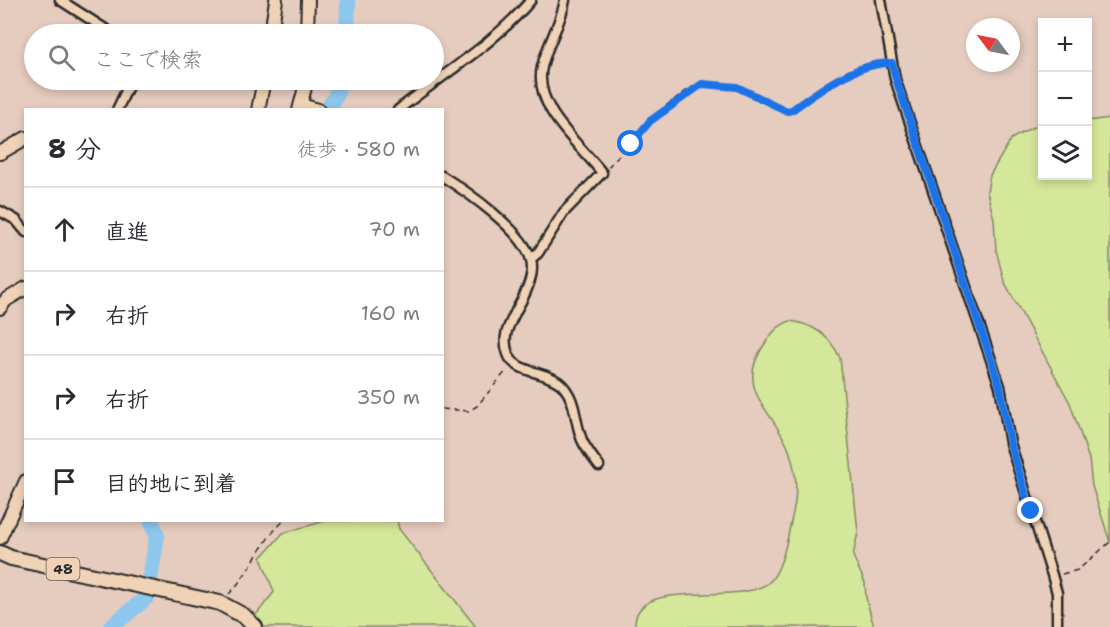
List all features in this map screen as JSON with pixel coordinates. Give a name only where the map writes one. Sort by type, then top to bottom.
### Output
[{"type":"main road","points":[[272,24],[276,0]]},
{"type":"main road","points":[[307,24],[308,0]]},
{"type":"main road","points":[[258,108],[262,90]]},
{"type":"main road","points":[[300,107],[304,90]]},
{"type":"main road","points":[[0,153],[24,139]]},
{"type":"main road","points":[[0,308],[6,300],[24,289]]},
{"type":"main road","points":[[0,538],[4,515],[24,484]]},
{"type":"main road","name":"48","points":[[0,553],[11,558],[220,603],[244,616],[255,627]]},
{"type":"street","points":[[60,0],[97,24]]},
{"type":"street","points":[[444,77],[512,22],[531,0]]},
{"type":"street","points":[[531,259],[538,253],[564,212],[602,173],[583,148],[558,123],[543,86],[542,66],[560,22],[565,0]]},
{"type":"street","points":[[881,0],[896,79],[1000,386],[1010,443],[1057,593],[1057,627]]},
{"type":"street","points":[[118,108],[126,90]]},
{"type":"street","points":[[401,108],[426,90]]},
{"type":"street","points":[[444,177],[499,218],[519,240],[531,259],[530,276],[523,299],[505,333],[506,348],[514,363],[548,376],[563,386],[572,399],[582,440],[599,466]]},
{"type":"street","points":[[0,211],[16,220],[24,230]]},
{"type":"path","points":[[602,173],[650,121],[702,84],[737,87],[787,111],[846,76],[879,63],[892,63]]},
{"type":"path","points":[[444,409],[468,411],[477,406],[514,363]]},
{"type":"path","points":[[220,603],[247,573],[283,522]]},
{"type":"path","points":[[1052,575],[1078,570],[1110,542]]},
{"type":"green space","points":[[1110,118],[1110,542],[1092,486],[1089,459],[1070,403],[1004,281],[996,250],[994,219],[987,192],[990,175],[1011,139],[1038,126],[1038,180],[1092,180],[1092,120]]},
{"type":"green space","points":[[790,321],[807,325],[820,332],[831,343],[840,358],[858,532],[853,556],[865,583],[866,598],[874,627],[635,627],[639,610],[652,600],[671,596],[741,592],[760,588],[773,578],[777,571],[786,546],[795,505],[795,473],[789,450],[759,399],[754,387],[753,375],[756,361],[772,333]]},
{"type":"green space","points":[[322,522],[397,522],[399,529],[476,627],[260,627],[255,616],[274,592],[261,558],[283,533]]},
{"type":"waterway","points":[[347,24],[348,0]]},
{"type":"waterway","points":[[328,108],[338,90]]},
{"type":"waterway","points":[[111,627],[147,597],[157,536],[152,522]]},
{"type":"route","points":[[631,144],[650,121],[674,101],[702,84],[737,87],[787,111],[859,70],[879,63],[892,63],[958,268],[974,306],[1000,386],[1010,443],[1031,511]]}]
